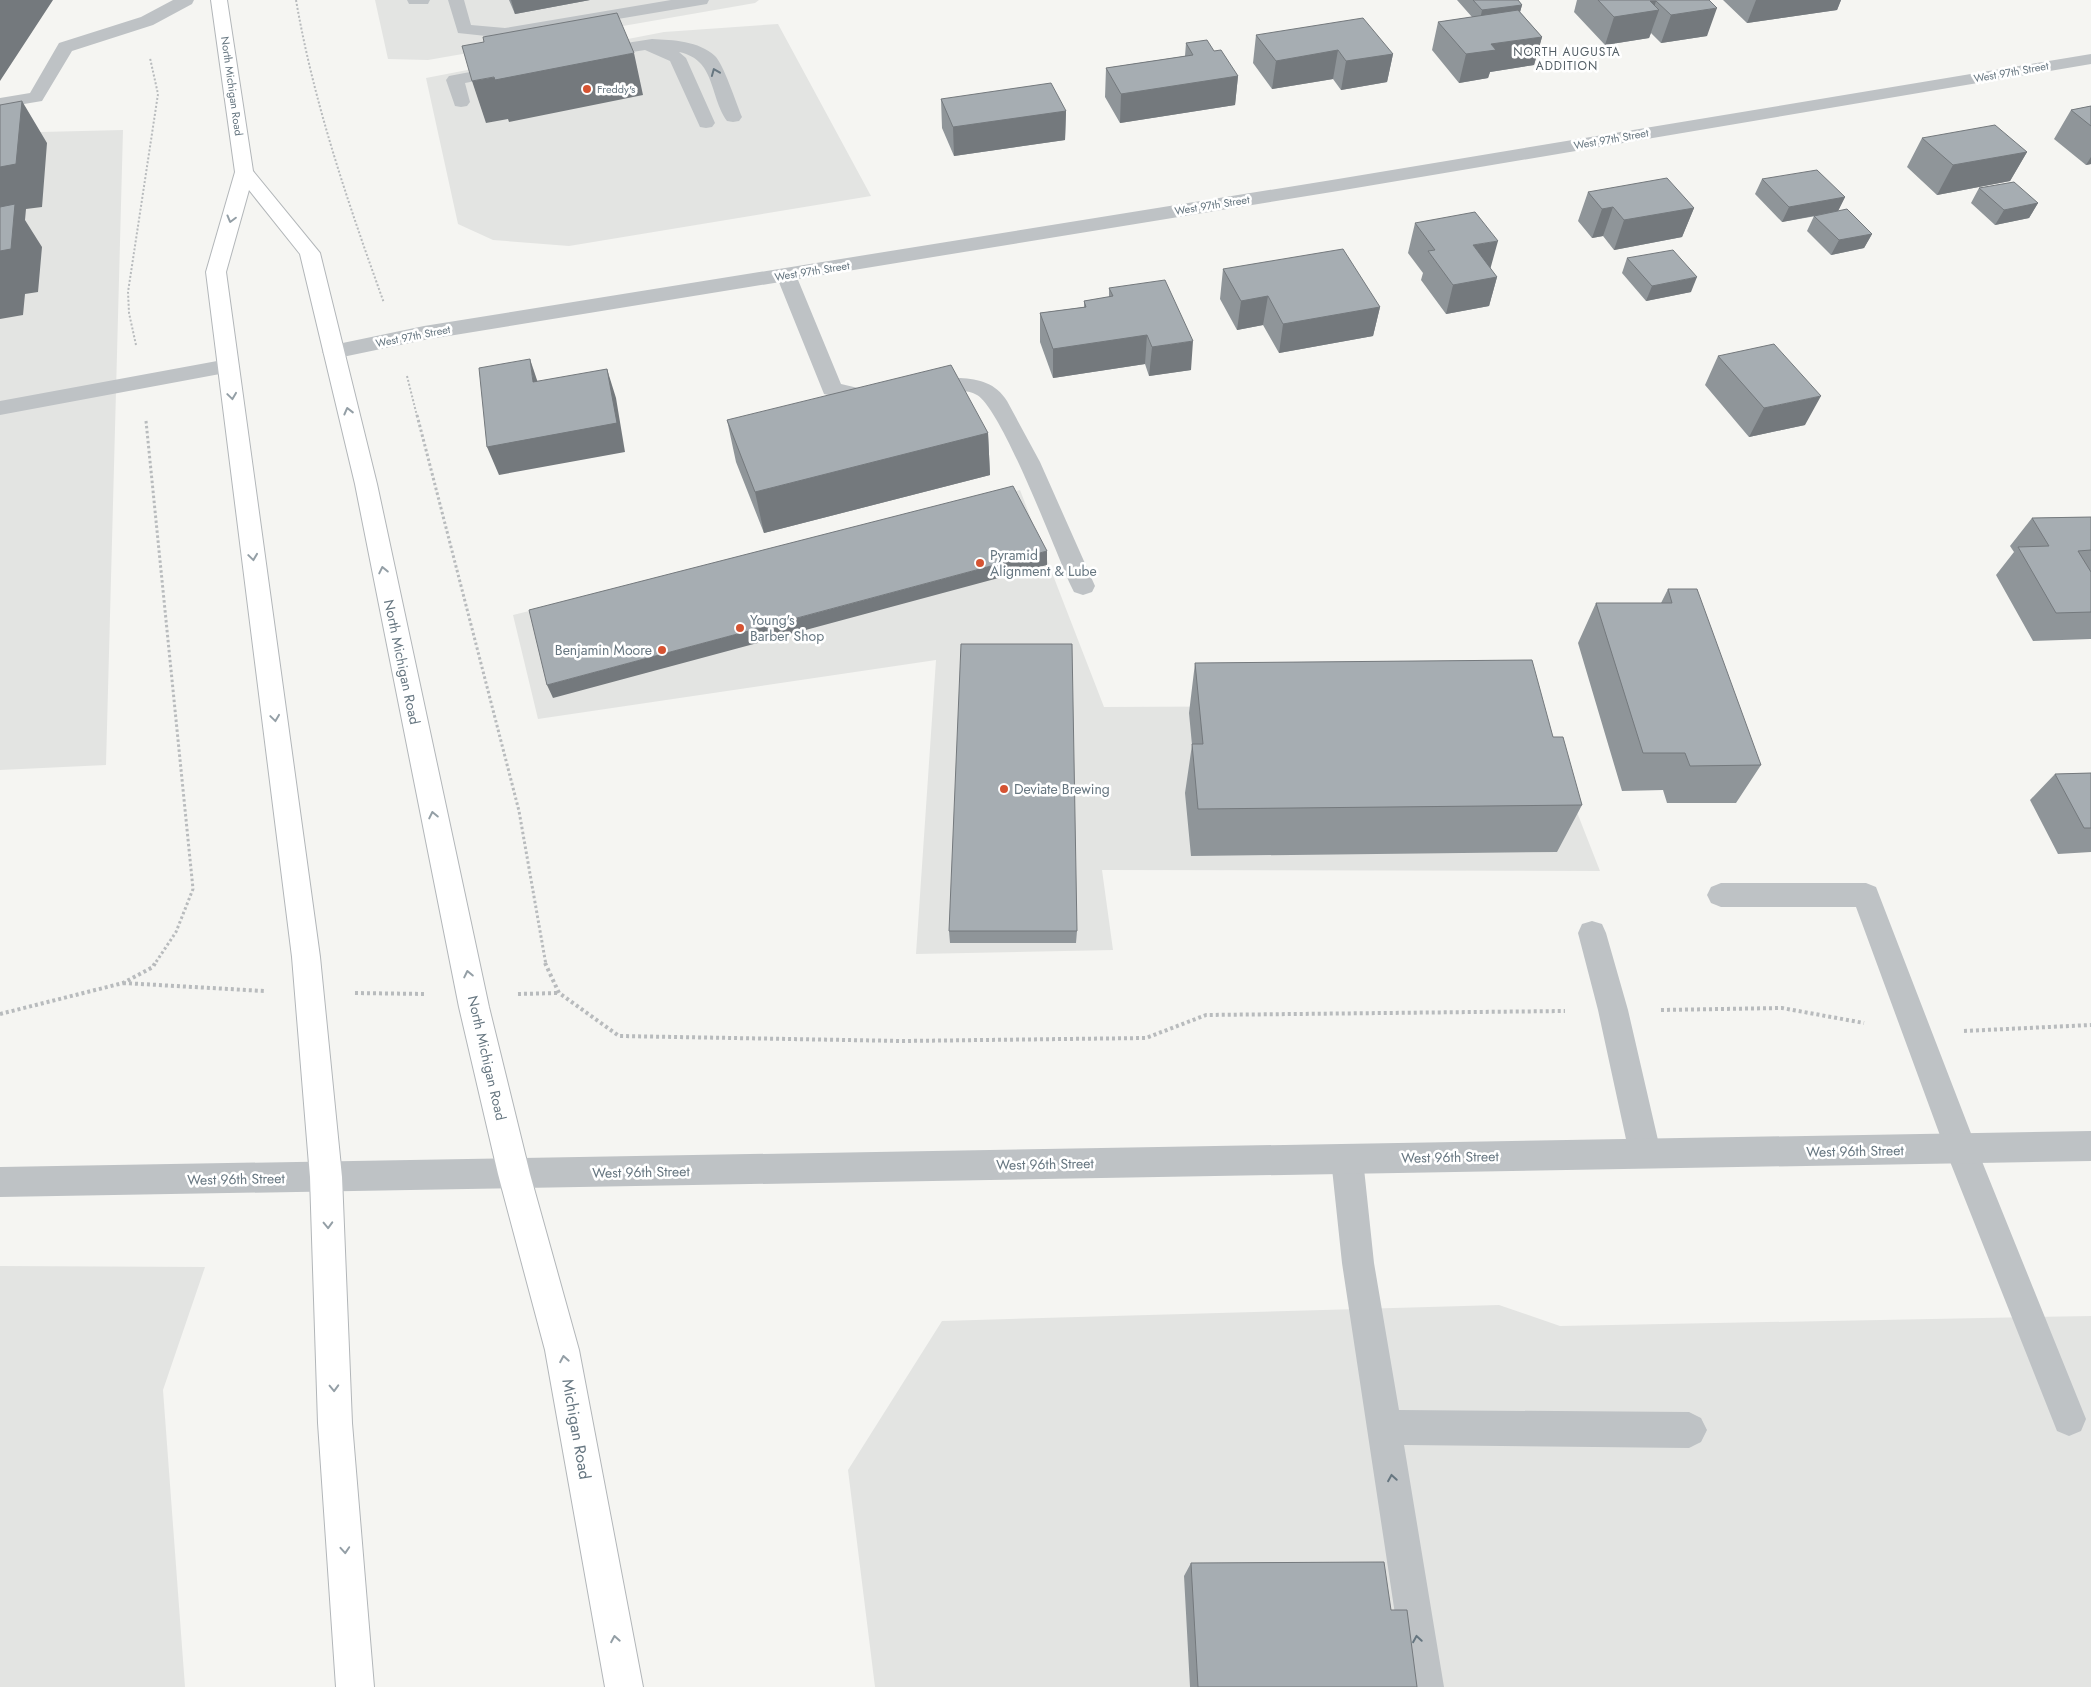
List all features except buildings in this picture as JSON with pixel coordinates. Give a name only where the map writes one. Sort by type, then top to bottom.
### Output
[{"type":"main road","name":"North Michigan Road","points":[[219,0],[244,172],[216,272],[306,957],[326,1177]]},
{"type":"main road","name":"North Michigan Road","points":[[244,172],[310,253],[366,484],[474,1008],[514,1174]]},
{"type":"main road","name":"Michigan Road","points":[[514,1174],[562,1350],[624,1687]]},
{"type":"main road","points":[[326,1177],[335,1423],[355,1687]]},
{"type":"street","points":[[0,103],[36,98],[65,47],[147,20],[186,0]]},
{"type":"street","points":[[415,0],[422,0]]},
{"type":"street","points":[[456,0],[464,29],[505,33],[701,0]]},
{"type":"street","points":[[576,56],[623,47],[652,44],[671,45],[694,50],[710,60],[733,117]]},
{"type":"street","points":[[623,47],[650,48],[667,52],[678,58],[706,123]]},
{"type":"street","name":"West 97th Street","points":[[333,352],[397,339],[2091,59]]},
{"type":"street","points":[[461,102],[455,80],[521,67]]},
{"type":"street","points":[[786,275],[832,388],[858,395],[955,385],[974,386],[992,396],[1014,432],[1045,496],[1064,548],[1083,586]]},
{"type":"street","points":[[0,408],[228,366]]},
{"type":"street","points":[[1721,895],[1866,895],[1961,1149],[2069,1419]]},
{"type":"street","points":[[1592,933],[1613,1010],[1646,1154]]},
{"type":"street","name":"West 96th Street","points":[[0,1182],[2091,1146]]},
{"type":"street","points":[[1347,1159],[1358,1263],[1425,1687]]},
{"type":"street","points":[[1384,1426],[1689,1430]]},
{"type":"path","points":[[296,0],[316,103],[338,174],[397,339],[519,811],[544,960],[559,993],[619,1036],[903,1041],[1146,1038],[1206,1015],[1782,1008],[1917,1033],[2091,1025]]},
{"type":"path","points":[[135,342],[129,312],[128,292],[158,94],[150,62],[147,20]]},
{"type":"path","points":[[0,1014],[123,983],[153,967],[176,932],[194,889],[147,425]]},
{"type":"shaded area","points":[[375,0],[759,0],[755,3],[428,60],[388,59]]},
{"type":"shaded area","points":[[778,24],[871,196],[569,246],[493,240],[458,224],[426,78],[664,32]]},
{"type":"shaded area","points":[[123,130],[106,765],[0,770],[0,133]]},
{"type":"shaded area","points":[[1020,490],[1104,707],[1535,705],[1600,871],[1102,870],[1113,950],[916,954],[936,660],[538,719],[513,615]]},
{"type":"shaded area","points":[[0,1266],[205,1267],[163,1390],[185,1687],[0,1687]]},
{"type":"shaded area","points":[[1499,1305],[1560,1326],[2091,1316],[2091,1687],[875,1687],[848,1470],[942,1321]]},
{"type":"place","name":"Freddy's","points":[[587,89]]},
{"type":"place","name":"Pyramid Alignment & Lube","points":[[980,563]]},
{"type":"place","name":"Young's Barber Shop","points":[[740,628]]},
{"type":"place","name":"Benjamin Moore","points":[[662,650]]},
{"type":"place","name":"Deviate Brewing","points":[[1004,789]]},
{"type":"district","name":"NORTH AUGUSTA ADDITION","points":[[1567,59]]}]
